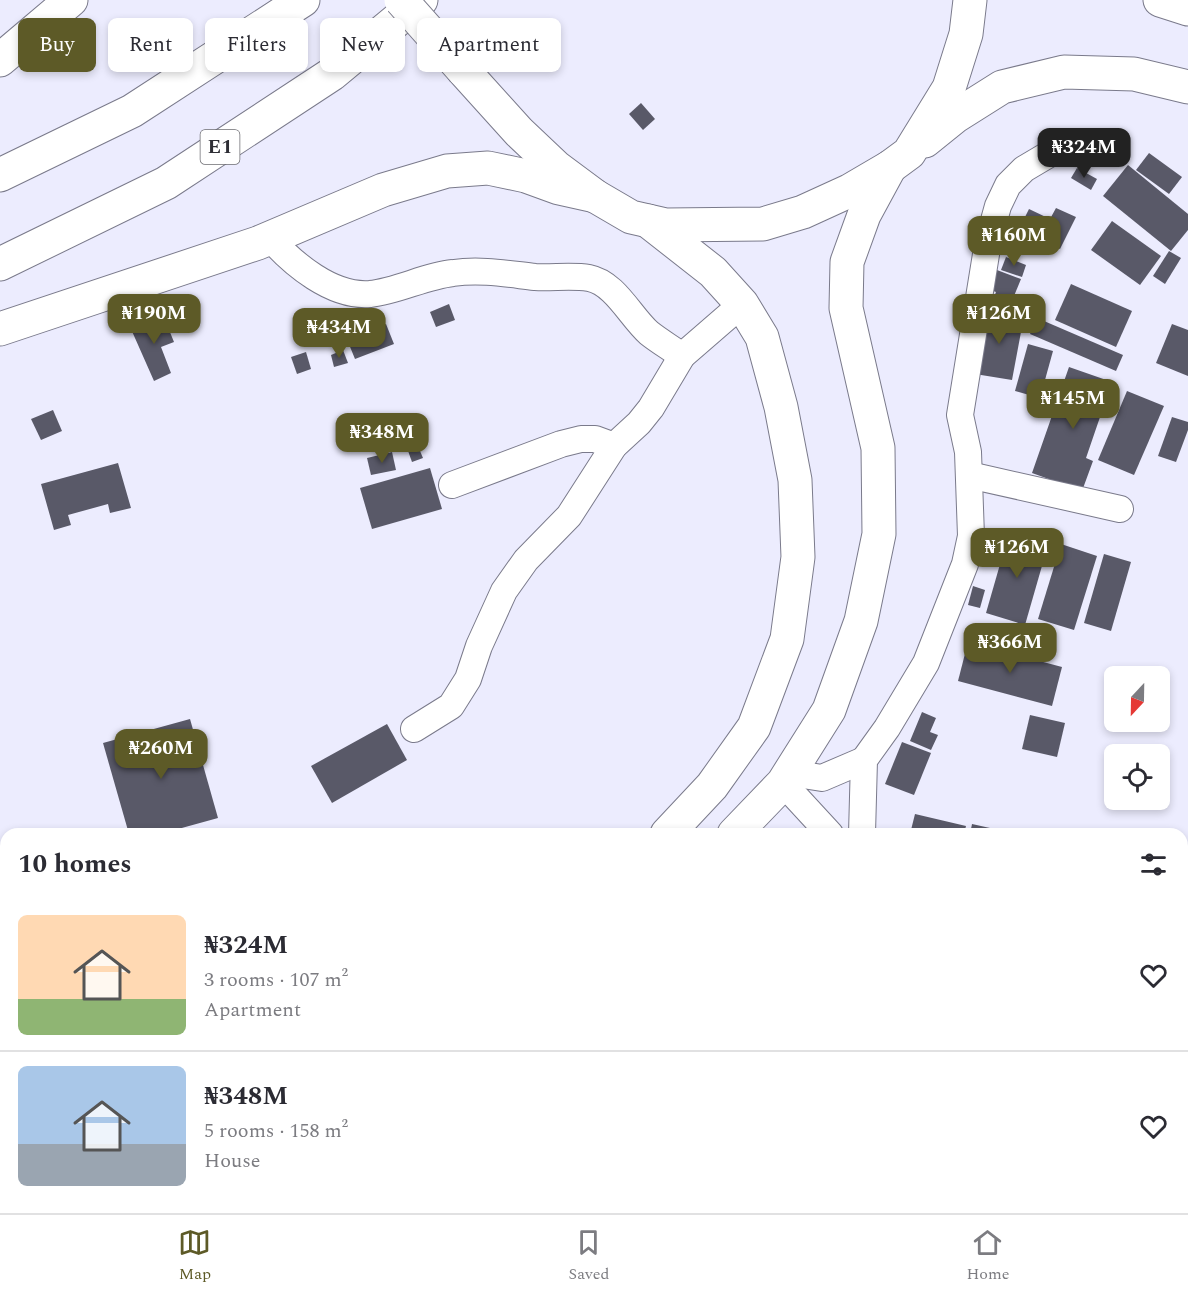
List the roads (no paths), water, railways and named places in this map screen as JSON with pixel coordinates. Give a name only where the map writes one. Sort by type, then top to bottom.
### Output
[{"type":"main road","points":[[0,60],[71,0]]},
{"type":"main road","points":[[0,175],[132,111],[303,0]]},
{"type":"main road","points":[[401,0],[519,132],[556,167],[631,217],[666,225],[763,224],[803,212],[849,191],[900,160],[956,116],[1002,87],[1064,72],[1134,74],[1188,87]]},
{"type":"main road","name":"E1","points":[[0,264],[166,183],[332,74],[421,0]]},
{"type":"main road","points":[[740,828],[786,778],[829,710],[861,621],[879,534],[878,448],[846,308],[847,262],[864,215],[949,88],[966,34],[970,0]]},
{"type":"main road","points":[[1160,0],[1188,9]]},
{"type":"main road","points":[[0,329],[270,238],[383,190],[447,171],[488,168],[526,176],[559,188],[595,195]]},
{"type":"main road","points":[[648,221],[713,272],[742,304],[762,337],[781,407],[795,480],[798,557],[787,639],[754,726],[712,786],[673,828]]},
{"type":"street","points":[[786,778],[822,778],[864,760],[887,728],[926,663],[959,581],[971,536],[968,452],[960,416],[987,242],[998,206],[1008,185],[1024,169],[1051,153]]},
{"type":"street","points":[[270,238],[282,252],[310,272],[346,292],[369,294],[451,273],[470,271],[536,277],[591,278],[614,294],[650,334],[682,356]]},
{"type":"street","points":[[414,729],[442,713],[460,694],[504,591],[526,560],[570,516],[614,446],[639,423],[651,408],[682,356],[742,304]]},
{"type":"street","points":[[452,485],[561,444],[581,439],[595,439],[614,446]]},
{"type":"street","points":[[969,475],[1120,509]]},
{"type":"street","points":[[862,828],[864,760]]},
{"type":"street","points":[[786,778],[825,828]]}]
